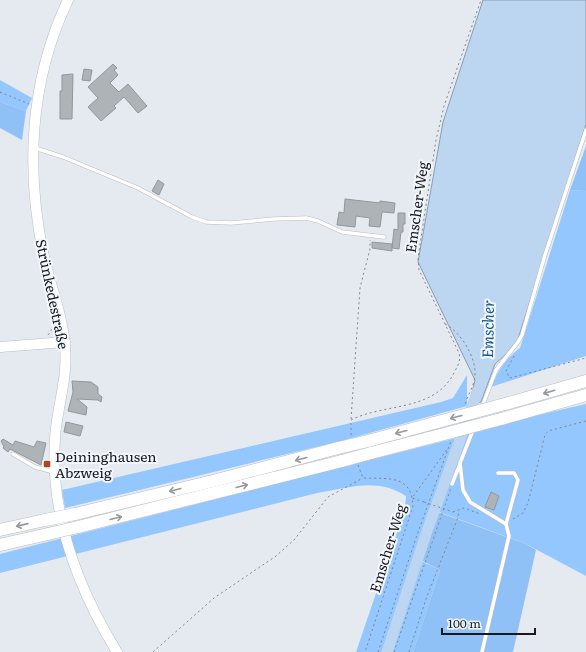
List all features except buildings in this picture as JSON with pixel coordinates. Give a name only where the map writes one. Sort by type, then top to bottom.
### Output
[{"type":"highway","points":[[0,530],[75,514],[368,441],[586,381]]},
{"type":"highway","points":[[0,545],[342,461],[586,395]]},
{"type":"main road","name":"Strünkedestraße","points":[[68,0],[50,41],[44,63],[35,105],[33,148],[36,208],[45,260],[65,342],[65,373],[55,437],[55,472],[60,516],[75,570],[85,595],[117,652]]},
{"type":"main road","points":[[0,347],[65,342]]},
{"type":"lane","points":[[478,416],[492,377],[522,335],[545,255],[586,130]]},
{"type":"lane","points":[[33,148],[41,149],[63,157],[138,188],[192,217],[206,222],[231,223],[306,218],[318,221],[342,232],[384,237]]},
{"type":"lane","points":[[452,484],[476,422]]},
{"type":"lane","points":[[13,454],[35,467],[55,472]]},
{"type":"lane","points":[[460,463],[463,490],[470,502],[506,524]]},
{"type":"lane","points":[[482,652],[509,536],[506,524],[518,480],[514,473],[498,473]]},
{"type":"path","name":"Emscher-Weg","points":[[351,420],[361,414],[428,398],[444,388],[460,360],[460,353],[418,270],[418,258],[439,127],[480,0]]},
{"type":"path","points":[[0,92],[23,104],[35,105]]},
{"type":"path","points":[[351,438],[360,288],[370,249],[370,236]]},
{"type":"path","points":[[444,323],[452,327],[459,337],[466,348],[475,369],[475,376],[465,404]]},
{"type":"path","points":[[514,347],[516,352],[506,371],[510,378],[586,358]]},
{"type":"path","points":[[506,524],[523,513],[528,503],[545,435],[548,431],[586,421]]},
{"type":"path","points":[[378,652],[417,535],[452,440]]},
{"type":"path","points":[[449,447],[412,498],[453,512],[464,508],[482,515]]},
{"type":"path","points":[[153,652],[214,598],[276,556],[294,540],[328,497],[363,478],[358,465]]},
{"type":"path","name":"Emscher-Weg","points":[[363,478],[392,479],[400,482],[410,490],[413,506],[365,652]]},
{"type":"path","points":[[394,652],[452,484]]},
{"type":"path","points":[[409,652],[429,592],[457,520],[458,511]]},
{"type":"shaded area","points":[[0,80],[32,98],[26,111],[0,102]]},
{"type":"shaded area","points":[[0,102],[26,111],[22,140],[0,128]]},
{"type":"shaded area","points":[[586,146],[586,191],[570,190]]},
{"type":"shaded area","points":[[570,190],[586,191],[586,356],[491,387],[503,365],[520,348]]},
{"type":"shaded area","points":[[467,375],[467,406],[341,441],[65,508],[62,490],[441,402],[453,398]]},
{"type":"shaded area","points":[[586,404],[586,576],[526,544],[434,510],[417,559],[440,570],[413,652],[356,652],[405,508],[406,496],[395,490],[384,487],[373,485],[317,493],[0,573],[0,554],[460,437],[442,488],[462,436],[538,415]]},
{"type":"shaded area","points":[[435,511],[526,544],[536,550],[513,652],[413,652],[440,570],[419,559]]},
{"type":"water","points":[[483,0],[586,0],[586,124],[518,339],[507,353],[495,364],[481,402],[469,405],[475,380],[418,262],[443,122]]},
{"type":"waterway","name":"Emscher","points":[[387,652],[427,531],[478,390]]},
{"type":"place","name":"Deininghausen Abzweig","points":[[47,464]]}]
